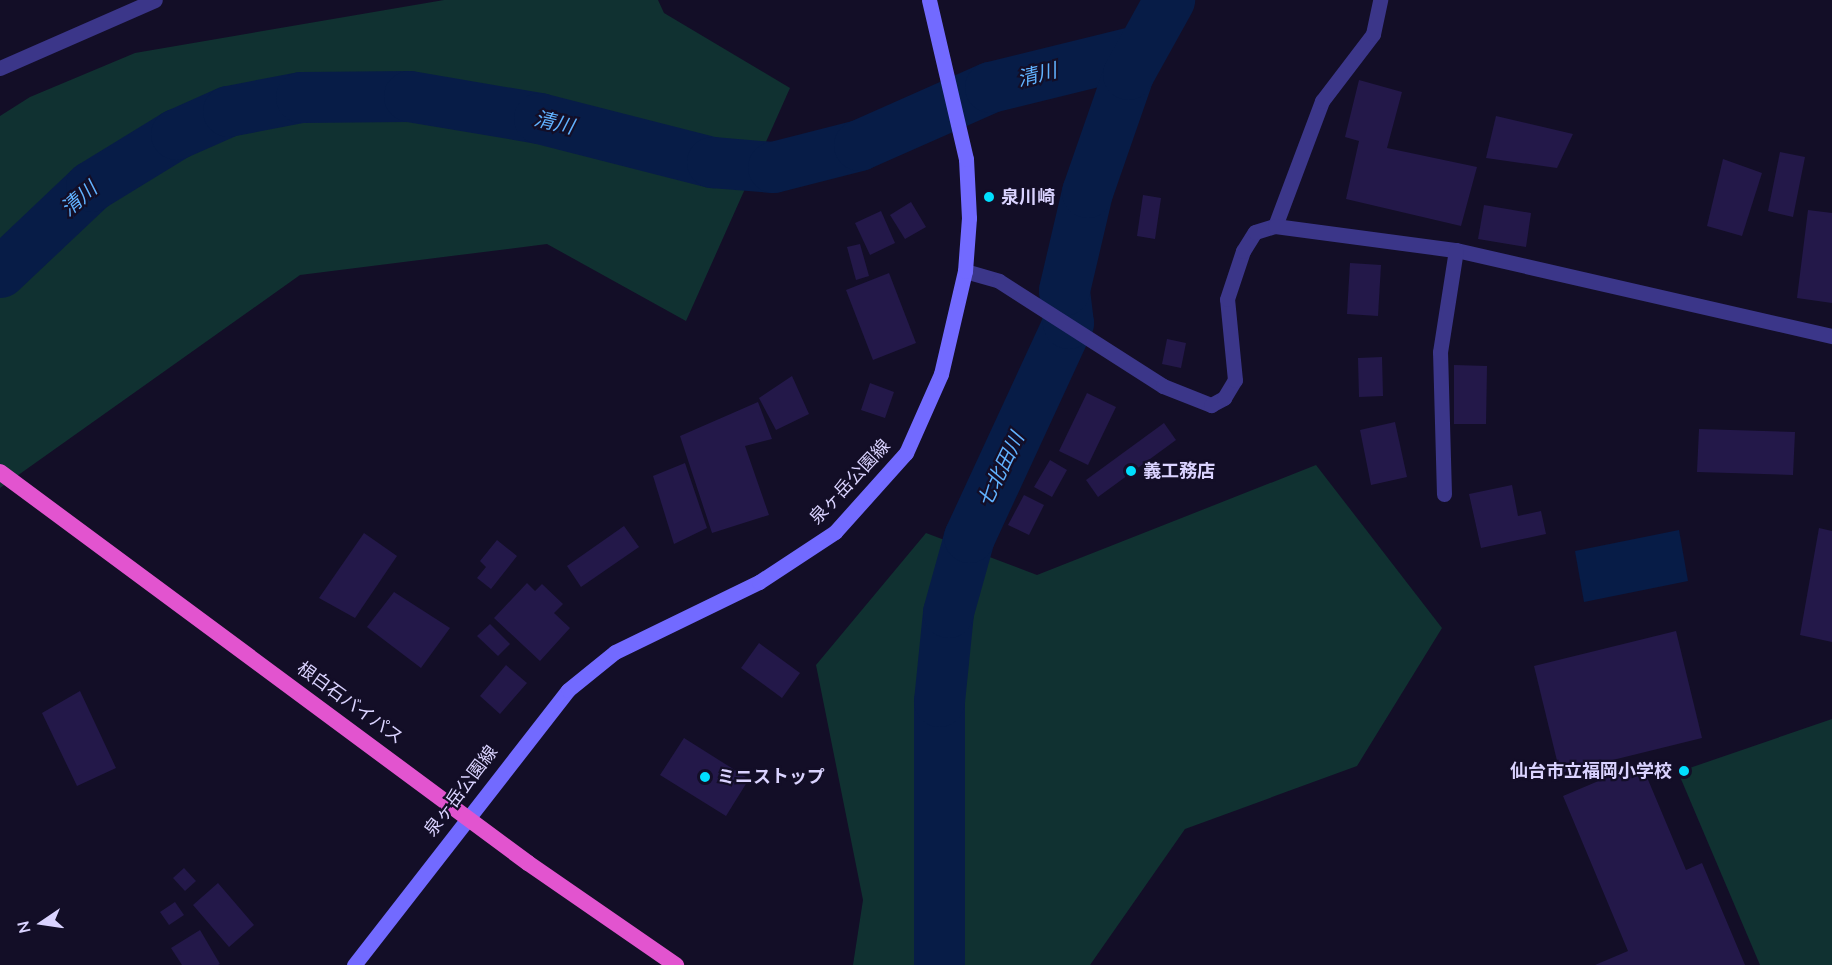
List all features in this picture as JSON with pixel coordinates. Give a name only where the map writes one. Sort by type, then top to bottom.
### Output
[{"type":"highway","name":"根白石バイパス","points":[[0,472],[466,815],[676,965]]},
{"type":"main road","name":"泉ヶ岳公園線","points":[[354,965],[466,815],[568,690],[615,652],[759,582],[835,532],[906,453],[941,374],[964,271],[966,159],[929,0]]},
{"type":"street","points":[[0,68],[155,0]]},
{"type":"street","points":[[1275,226],[1322,101],[1373,34],[1380,0]]},
{"type":"street","points":[[964,271],[999,281],[1102,349],[1187,397],[1211,405],[1224,398],[1235,380],[1227,299],[1255,232],[1275,226],[1456,250],[1832,336]]},
{"type":"street","points":[[1444,494],[1440,352],[1456,250]]},
{"type":"green space","points":[[444,0],[658,0],[664,13],[790,88],[686,321],[547,244],[300,275],[0,488],[0,116],[30,97],[135,53]]},
{"type":"green space","points":[[1316,465],[1442,628],[1357,766],[1185,829],[1090,965],[853,965],[863,900],[816,665],[926,533],[1037,575]]},
{"type":"green space","points":[[1832,719],[1832,965],[1760,965],[1678,772]]},
{"type":"water","points":[[1679,530],[1688,581],[1584,602],[1575,551]]},
{"type":"building","points":[[1359,80],[1402,92],[1387,148],[1477,167],[1461,226],[1346,199],[1359,141],[1345,137]]},
{"type":"building","points":[[1496,116],[1573,134],[1557,168],[1486,158]]},
{"type":"building","points":[[1780,152],[1805,157],[1793,217],[1768,211]]},
{"type":"building","points":[[1723,159],[1762,173],[1742,236],[1707,226]]},
{"type":"building","points":[[1143,195],[1161,198],[1155,239],[1137,236]]},
{"type":"building","points":[[911,202],[926,227],[905,239],[890,215]]},
{"type":"building","points":[[1484,205],[1531,213],[1526,247],[1478,239]]},
{"type":"building","points":[[1808,210],[1832,213],[1832,303],[1797,298]]},
{"type":"building","points":[[881,211],[895,243],[870,255],[855,223]]},
{"type":"building","points":[[860,244],[869,276],[856,280],[847,247]]},
{"type":"building","points":[[1350,263],[1381,265],[1378,316],[1347,314]]},
{"type":"building","points":[[889,273],[916,343],[873,360],[846,290]]},
{"type":"building","points":[[1167,339],[1186,343],[1181,368],[1162,364]]},
{"type":"building","points":[[1382,357],[1383,396],[1359,397],[1358,358]]},
{"type":"building","points":[[1454,365],[1487,366],[1486,424],[1454,424]]},
{"type":"building","points":[[792,376],[809,414],[776,430],[759,398]]},
{"type":"building","points":[[870,383],[894,392],[885,418],[861,410]]},
{"type":"building","points":[[1087,393],[1116,407],[1088,465],[1059,451]]},
{"type":"building","points":[[758,402],[772,439],[745,446],[769,515],[712,533],[680,436]]},
{"type":"building","points":[[1395,422],[1407,477],[1371,485],[1360,430]]},
{"type":"building","points":[[1164,423],[1176,440],[1098,497],[1086,480]]},
{"type":"building","points":[[1699,429],[1795,432],[1793,475],[1697,472]]},
{"type":"building","points":[[1050,460],[1067,470],[1052,497],[1034,487]]},
{"type":"building","points":[[685,463],[707,528],[674,544],[653,476]]},
{"type":"building","points":[[1512,485],[1518,516],[1541,511],[1546,534],[1481,548],[1469,494]]},
{"type":"building","points":[[1024,495],[1044,505],[1029,535],[1008,525]]},
{"type":"building","points":[[624,526],[639,547],[581,587],[567,566]]},
{"type":"building","points":[[1819,528],[1832,531],[1832,642],[1800,635]]},
{"type":"building","points":[[364,533],[397,556],[355,618],[319,598]]},
{"type":"building","points":[[497,540],[517,556],[491,589],[477,578],[486,567],[480,561]]},
{"type":"building","points":[[527,583],[535,591],[542,584],[563,604],[554,613],[570,628],[540,661],[494,618]]},
{"type":"building","points":[[394,592],[450,628],[421,668],[367,627]]},
{"type":"building","points":[[490,624],[510,644],[498,656],[477,636]]},
{"type":"building","points":[[1676,631],[1702,738],[1560,773],[1534,666]]},
{"type":"building","points":[[759,643],[800,673],[782,698],[741,668]]},
{"type":"building","points":[[506,665],[527,683],[500,714],[480,696]]},
{"type":"building","points":[[80,691],[116,768],[77,786],[42,713]]},
{"type":"building","name":"ミニストップ","points":[[684,738],[749,779],[726,816],[660,775]]},
{"type":"building","points":[[1641,763],[1686,870],[1702,863],[1745,965],[1595,965],[1628,951],[1563,796]]},
{"type":"building","points":[[184,868],[196,881],[185,891],[173,878]]},
{"type":"building","points":[[218,883],[254,925],[229,947],[193,905]]},
{"type":"building","points":[[175,902],[184,915],[169,925],[160,912]]},
{"type":"building","points":[[200,930],[220,964],[182,965],[171,948]]},
{"type":"waterway","name":"七北田川","points":[[939,965],[939,701],[948,612],[969,537],[1068,323],[1064,290],[1087,192],[1128,74],[1169,0]]},
{"type":"waterway","name":"清川","points":[[0,272],[91,186],[176,134],[228,111],[301,97],[409,96],[539,118],[712,162],[773,167],[859,145],[990,87],[1141,50]]},
{"type":"place","name":"泉川崎","points":[[989,197]]},
{"type":"place","name":"義工務店","points":[[1131,471]]},
{"type":"place","name":"仙台市立福岡小学校","points":[[1684,771]]},
{"type":"place","name":"ミニストップ","points":[[705,777]]}]
